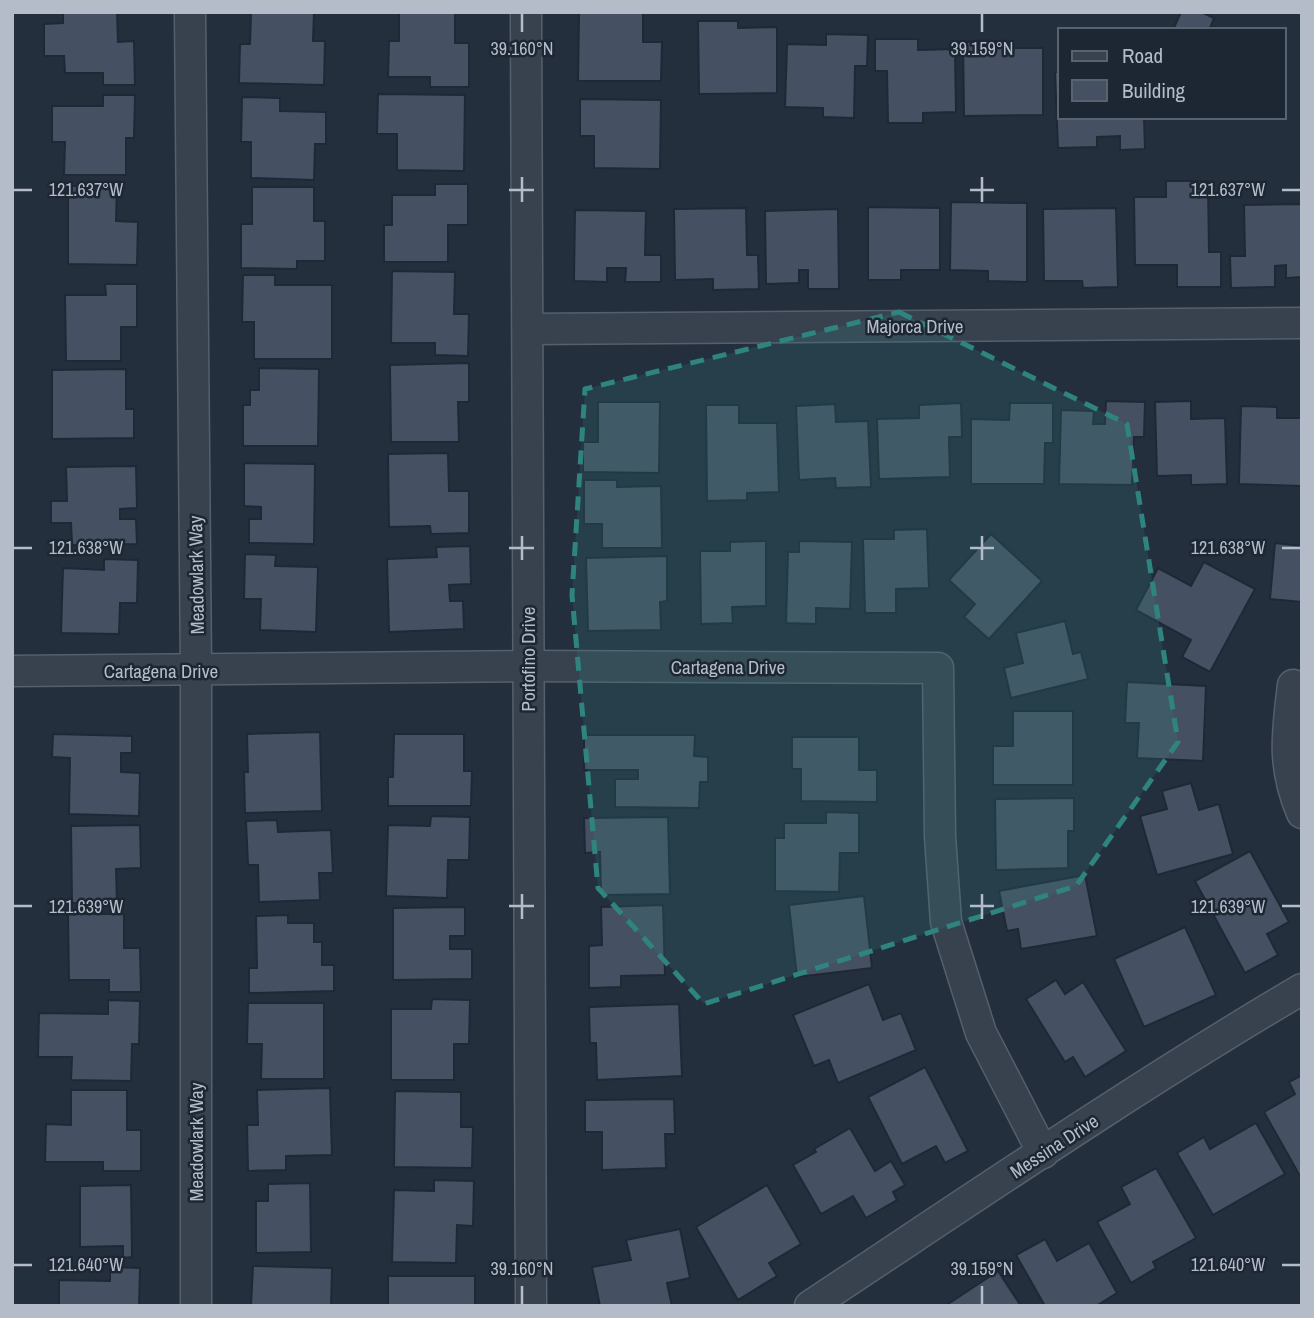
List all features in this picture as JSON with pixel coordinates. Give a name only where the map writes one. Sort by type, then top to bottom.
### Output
[{"type":"street","name":"Meadowlark Way","points":[[190,12],[197,671],[197,1306]]},
{"type":"street","name":"Portofino Drive","points":[[526,12],[531,1306]]},
{"type":"street","name":"Majorca Drive","points":[[528,329],[1302,323]]},
{"type":"street","name":"Cartagena Drive","points":[[12,671],[528,666],[938,668],[940,836],[946,922],[981,1033],[1043,1153]]},
{"type":"street","points":[[1293,685],[1286,743],[1291,788],[1302,813]]},
{"type":"street","name":"Messina Drive","points":[[810,1306],[1043,1153],[1302,989]]},
{"type":"highlighted area","points":[[899,312],[1127,424],[1178,742],[1076,886],[704,1004],[598,888],[572,595],[585,389]]},
{"type":"building","points":[[63,12],[117,12],[118,42],[134,41],[135,85],[103,85],[103,73],[65,73],[64,56],[44,56],[44,24],[63,23]]},
{"type":"building","points":[[251,12],[314,12],[313,41],[325,41],[324,85],[239,83],[240,44],[250,44]]},
{"type":"building","points":[[399,12],[455,12],[455,43],[469,43],[469,87],[430,87],[430,77],[388,77],[389,41],[399,41]]},
{"type":"building","points":[[579,12],[643,12],[643,42],[662,42],[661,81],[578,81]]},
{"type":"building","points":[[1181,12],[1201,12],[1214,18],[1210,28],[1174,28]]},
{"type":"building","points":[[698,21],[738,21],[738,28],[777,27],[777,93],[699,94]]},
{"type":"building","points":[[826,34],[868,35],[867,66],[855,66],[854,118],[823,117],[823,108],[785,107],[787,44],[826,45]]},
{"type":"building","points":[[875,39],[918,39],[918,50],[955,49],[956,112],[923,113],[923,123],[888,123],[887,71],[875,71]]},
{"type":"building","points":[[1004,41],[1004,48],[1043,48],[1043,115],[964,116],[963,42]]},
{"type":"building","points":[[1055,72],[1058,72],[1058,119],[1144,119],[1145,149],[1120,150],[1120,136],[1097,137],[1097,147],[1058,148]]},
{"type":"building","points":[[378,94],[465,95],[464,171],[397,170],[397,134],[377,134]]},
{"type":"building","points":[[103,95],[135,95],[134,138],[126,138],[126,175],[64,175],[65,142],[52,142],[52,106],[103,106]]},
{"type":"building","points":[[242,97],[280,98],[280,111],[326,112],[326,144],[315,144],[314,180],[251,178],[251,142],[241,142]]},
{"type":"building","points":[[580,99],[661,100],[660,169],[594,168],[594,136],[580,136]]},
{"type":"building","points":[[1166,181],[1208,181],[1209,252],[1221,252],[1221,287],[1177,287],[1177,265],[1135,265],[1134,197],[1166,197]]},
{"type":"building","points":[[435,184],[468,184],[468,225],[448,225],[448,262],[384,262],[384,225],[392,225],[392,195],[435,195]]},
{"type":"building","points":[[68,186],[117,186],[116,221],[138,222],[137,265],[68,264]]},
{"type":"building","points":[[252,187],[314,187],[314,221],[325,221],[325,261],[297,261],[297,269],[241,268],[241,224],[252,224]]},
{"type":"building","points":[[951,202],[1027,203],[1027,282],[988,281],[988,271],[950,270]]},
{"type":"building","points":[[1302,204],[1302,277],[1286,278],[1286,265],[1275,266],[1275,287],[1231,288],[1230,256],[1245,256],[1244,205]]},
{"type":"building","points":[[868,207],[940,208],[940,270],[901,270],[901,280],[868,280]]},
{"type":"building","points":[[746,208],[747,255],[758,255],[759,289],[713,290],[713,279],[675,280],[674,209]]},
{"type":"building","points":[[1116,208],[1118,287],[1083,288],[1082,281],[1044,281],[1043,209]]},
{"type":"building","points":[[838,209],[839,289],[808,289],[808,270],[799,270],[799,283],[766,284],[765,211]]},
{"type":"building","points":[[575,210],[646,211],[645,255],[661,255],[661,282],[625,282],[626,268],[607,268],[607,282],[574,281]]},
{"type":"building","points":[[392,271],[455,272],[454,314],[469,314],[468,356],[435,355],[435,343],[391,343]]},
{"type":"building","points":[[243,275],[275,275],[275,285],[332,285],[332,359],[254,359],[254,322],[242,322]]},
{"type":"building","points":[[105,284],[137,284],[137,327],[121,327],[121,361],[66,361],[65,295],[106,295]]},
{"type":"building","points":[[469,363],[469,402],[458,402],[459,442],[391,442],[390,365]]},
{"type":"building","points":[[259,368],[319,369],[318,446],[243,446],[243,405],[250,405],[250,390],[259,390]]},
{"type":"building","points":[[126,369],[126,409],[134,409],[134,438],[52,439],[52,370]]},
{"type":"building","points":[[1106,401],[1145,402],[1144,437],[1134,437],[1132,485],[1059,484],[1061,410],[1094,411],[1093,424],[1105,424]]},
{"type":"building","points":[[1191,401],[1191,419],[1225,418],[1227,484],[1191,485],[1191,475],[1157,476],[1155,402]]},
{"type":"building","points":[[598,402],[660,402],[659,473],[583,472],[583,442],[598,442]]},
{"type":"building","points":[[961,403],[962,437],[949,437],[950,477],[879,479],[877,419],[919,418],[919,405]]},
{"type":"building","points":[[1010,403],[1053,403],[1053,443],[1045,443],[1044,484],[971,484],[971,419],[1009,420]]},
{"type":"building","points":[[835,404],[836,422],[868,421],[871,487],[836,488],[835,478],[799,480],[796,406]]},
{"type":"building","points":[[706,405],[739,405],[739,423],[777,423],[779,492],[747,493],[747,500],[707,501]]},
{"type":"building","points":[[1241,406],[1277,407],[1277,418],[1302,418],[1302,486],[1239,484]]},
{"type":"building","points":[[448,453],[449,491],[469,491],[469,533],[431,534],[430,526],[389,527],[388,454]]},
{"type":"building","points":[[244,463],[315,464],[314,544],[249,543],[249,519],[261,519],[261,507],[244,506]]},
{"type":"building","points":[[136,466],[137,508],[120,509],[120,519],[136,519],[137,544],[72,545],[71,523],[51,523],[51,501],[67,501],[66,467]]},
{"type":"building","points":[[584,480],[617,480],[617,487],[661,486],[662,548],[602,548],[602,524],[584,524]]},
{"type":"building","points":[[927,529],[929,588],[896,589],[896,613],[865,613],[863,539],[894,539],[894,530]]},
{"type":"building","points":[[991,534],[1042,581],[989,639],[964,617],[975,604],[949,580]]},
{"type":"building","points":[[766,541],[766,606],[732,607],[733,623],[701,624],[700,551],[730,551],[730,542]]},
{"type":"building","points":[[799,541],[852,542],[850,609],[816,608],[816,624],[786,623],[788,552],[799,552]]},
{"type":"building","points":[[1275,543],[1302,546],[1302,602],[1270,599]]},
{"type":"building","points":[[470,546],[471,584],[449,585],[450,601],[463,601],[464,629],[389,632],[387,559],[437,557],[436,547]]},
{"type":"building","points":[[245,554],[276,555],[275,566],[318,567],[316,632],[260,630],[261,599],[244,599]]},
{"type":"building","points":[[667,556],[667,601],[660,602],[661,630],[588,631],[586,558]]},
{"type":"building","points":[[104,559],[138,560],[137,603],[120,603],[119,634],[61,633],[63,568],[104,570]]},
{"type":"building","points":[[1204,562],[1255,589],[1210,672],[1182,657],[1191,640],[1136,610],[1158,568],[1191,586]]},
{"type":"building","points":[[1065,621],[1073,654],[1081,652],[1088,679],[1011,698],[1004,668],[1023,663],[1016,633]]},
{"type":"building","points":[[1127,682],[1206,686],[1203,761],[1137,758],[1139,723],[1125,723]]},
{"type":"building","points":[[1013,711],[1073,711],[1073,785],[993,785],[993,746],[1013,746]]},
{"type":"building","points":[[320,732],[322,811],[245,813],[247,734]]},
{"type":"building","points":[[53,734],[132,736],[132,753],[121,753],[121,772],[140,773],[139,816],[69,814],[70,758],[52,757]]},
{"type":"building","points":[[394,734],[464,734],[464,771],[472,771],[471,806],[388,806],[388,777],[393,777]]},
{"type":"building","points":[[584,735],[695,735],[694,756],[708,757],[708,782],[700,782],[699,808],[615,807],[615,779],[638,779],[638,770],[584,770]]},
{"type":"building","points":[[792,737],[859,737],[859,770],[877,770],[877,802],[801,801],[801,769],[792,769]]},
{"type":"building","points":[[1191,783],[1199,810],[1219,804],[1233,854],[1157,875],[1140,816],[1167,809],[1162,791]]},
{"type":"building","points":[[1074,798],[1074,831],[1068,831],[1068,868],[996,870],[995,799]]},
{"type":"building","points":[[826,812],[859,813],[859,853],[840,853],[839,892],[775,891],[775,838],[784,838],[784,823],[826,823]]},
{"type":"building","points":[[431,816],[470,817],[469,860],[448,860],[447,898],[386,896],[388,825],[430,826]]},
{"type":"building","points":[[668,817],[670,894],[601,895],[600,852],[585,853],[584,818]]},
{"type":"building","points":[[277,820],[278,832],[331,830],[333,873],[319,873],[320,900],[259,902],[258,865],[248,865],[246,821]]},
{"type":"building","points":[[140,825],[141,868],[116,869],[117,903],[72,903],[71,826]]},
{"type":"building","points":[[1250,851],[1289,922],[1267,934],[1278,955],[1245,973],[1195,881]]},
{"type":"building","points":[[1085,875],[1097,936],[1021,949],[1018,929],[1007,931],[999,891]]},
{"type":"building","points":[[864,896],[872,968],[797,977],[789,905]]},
{"type":"building","points":[[663,905],[665,975],[621,976],[621,987],[589,988],[589,946],[602,945],[601,907]]},
{"type":"building","points":[[465,907],[465,936],[450,936],[450,949],[472,949],[472,979],[393,980],[393,908]]},
{"type":"building","points":[[68,914],[124,914],[124,948],[140,948],[141,992],[109,992],[109,980],[69,980]]},
{"type":"building","points":[[288,915],[288,923],[314,923],[314,942],[322,942],[322,965],[334,965],[334,991],[249,993],[249,968],[257,968],[256,916]]},
{"type":"building","points":[[1185,927],[1216,995],[1144,1027],[1114,959]]},
{"type":"building","points":[[1056,980],[1065,994],[1083,982],[1126,1051],[1085,1077],[1073,1057],[1065,1062],[1026,999]]},
{"type":"building","points":[[869,984],[883,1020],[901,1013],[916,1050],[838,1083],[829,1060],[814,1066],[793,1015]]},
{"type":"building","points":[[432,999],[470,1000],[469,1044],[454,1044],[454,1080],[391,1080],[391,1009],[431,1009]]},
{"type":"building","points":[[108,1000],[140,1001],[139,1044],[132,1044],[131,1081],[71,1080],[72,1057],[38,1057],[39,1013],[108,1014]]},
{"type":"building","points":[[248,1003],[324,1003],[324,1079],[261,1079],[262,1044],[247,1044]]},
{"type":"building","points":[[679,1004],[682,1076],[597,1080],[596,1043],[590,1043],[589,1007]]},
{"type":"building","points":[[925,1067],[968,1151],[945,1163],[936,1146],[902,1164],[868,1097]]},
{"type":"building","points":[[1302,1075],[1300,1176],[1264,1112],[1295,1094],[1289,1082]]},
{"type":"building","points":[[330,1088],[332,1155],[286,1156],[286,1170],[248,1171],[247,1125],[258,1125],[257,1090]]},
{"type":"building","points":[[71,1090],[127,1090],[127,1130],[141,1130],[141,1171],[103,1171],[103,1162],[45,1162],[46,1124],[71,1125]]},
{"type":"building","points":[[395,1091],[461,1092],[461,1127],[473,1127],[472,1168],[394,1167]]},
{"type":"building","points":[[674,1099],[675,1134],[665,1134],[666,1168],[602,1170],[602,1132],[585,1132],[585,1100]]},
{"type":"building","points":[[1256,1123],[1285,1174],[1213,1215],[1177,1153],[1204,1137],[1210,1149]]},
{"type":"building","points":[[850,1128],[875,1171],[891,1161],[905,1185],[893,1192],[897,1200],[866,1218],[853,1196],[821,1214],[793,1165]]},
{"type":"building","points":[[1156,1168],[1196,1238],[1153,1262],[1156,1268],[1131,1283],[1097,1222],[1130,1204],[1121,1187]]},
{"type":"building","points":[[434,1180],[474,1181],[473,1226],[457,1225],[456,1263],[392,1262],[394,1190],[434,1191]]},
{"type":"building","points":[[310,1183],[311,1252],[256,1253],[256,1201],[268,1201],[268,1184]]},
{"type":"building","points":[[131,1185],[132,1257],[123,1258],[123,1246],[80,1247],[80,1186]]},
{"type":"building","points":[[767,1185],[801,1244],[769,1263],[777,1276],[738,1300],[696,1227]]},
{"type":"building","points":[[680,1229],[690,1278],[667,1283],[672,1306],[600,1306],[592,1267],[631,1260],[626,1240]]},
{"type":"building","points":[[1045,1239],[1057,1261],[1089,1243],[1117,1293],[1096,1306],[1045,1306],[1016,1255]]},
{"type":"building","points":[[253,1266],[332,1268],[331,1306],[251,1306]]},
{"type":"building","points":[[110,1267],[140,1268],[139,1306],[59,1306],[59,1280],[110,1281]]},
{"type":"building","points":[[998,1271],[1021,1306],[945,1306]]},
{"type":"building","points":[[388,1276],[475,1276],[475,1306],[388,1306]]}]
